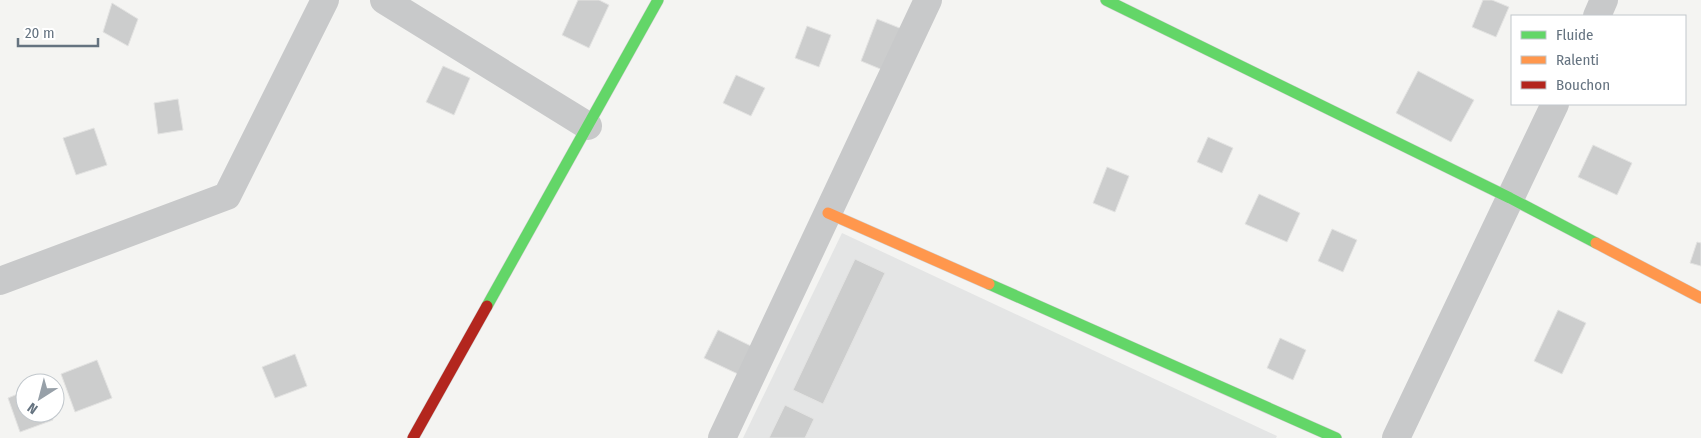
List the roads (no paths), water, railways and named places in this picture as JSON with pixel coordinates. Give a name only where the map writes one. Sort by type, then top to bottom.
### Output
[{"type":"street","points":[[0,281],[227,196],[325,0]]},
{"type":"street","points":[[384,0],[588,126]]},
{"type":"street","points":[[413,438],[658,0]]},
{"type":"street","points":[[722,438],[928,0]]},
{"type":"street","points":[[1106,0],[1510,198],[1701,298]]},
{"type":"street","points":[[1597,15],[1604,0]]},
{"type":"street","points":[[1396,438],[1555,105]]},
{"type":"street","points":[[828,214],[1336,438]]}]
